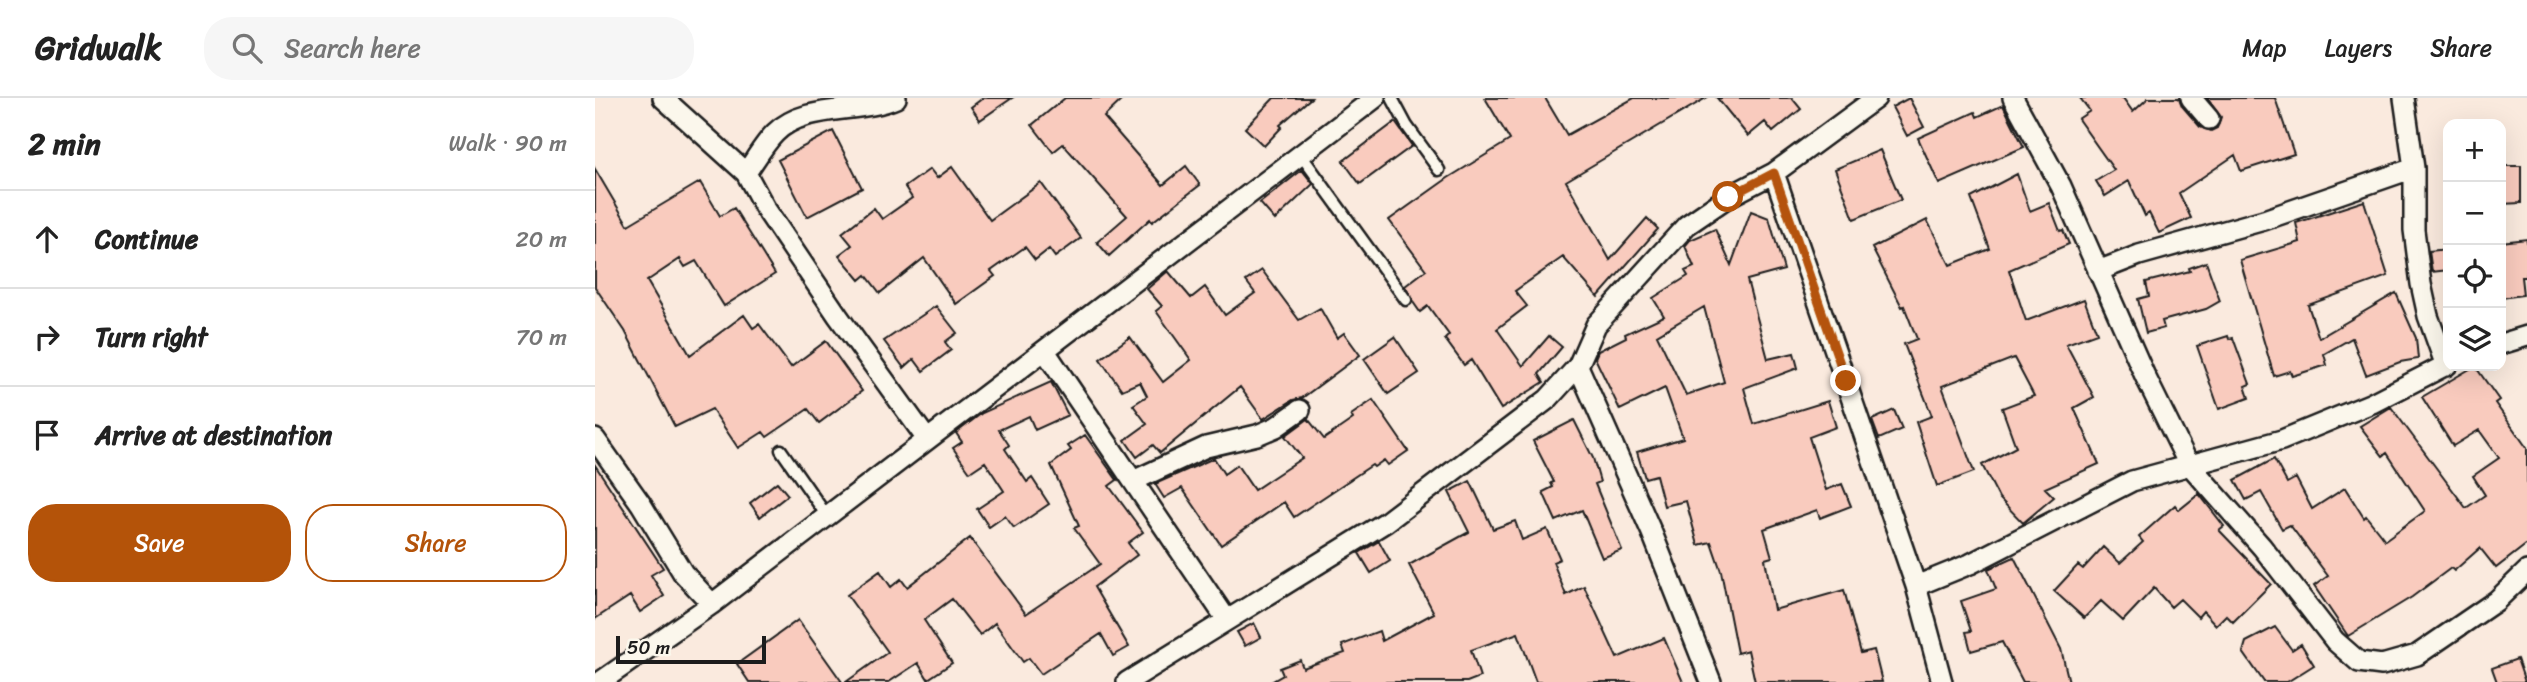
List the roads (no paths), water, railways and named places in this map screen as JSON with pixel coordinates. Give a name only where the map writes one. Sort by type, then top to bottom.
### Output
[{"type":"street","points":[[663,98],[745,173],[765,208],[838,316],[926,438]]},
{"type":"street","points":[[745,173],[776,131],[807,116],[878,106],[896,98]]},
{"type":"street","points":[[600,682],[712,604],[926,438],[1045,351],[1375,98]]},
{"type":"street","points":[[1127,682],[1386,522],[1548,399],[1578,366],[1596,325],[1687,225],[1728,197],[1774,173],[1876,98]]},
{"type":"street","points":[[2013,98],[2061,186],[2188,464],[2262,547],[2335,641],[2359,662],[2382,665],[2417,655],[2496,601],[2527,571]]},
{"type":"street","points":[[2191,98],[2209,119]]},
{"type":"street","points":[[2404,98],[2414,168],[2414,230],[2421,284],[2443,353]]},
{"type":"street","points":[[2098,271],[2139,255],[2264,219],[2414,168]]},
{"type":"street","points":[[1774,173],[1916,586],[1942,682]]},
{"type":"street","points":[[2506,342],[2527,336]]},
{"type":"street","points":[[1045,351],[1227,620]]},
{"type":"street","points":[[1578,366],[1652,533],[1711,682]]},
{"type":"street","points":[[1916,586],[1970,564],[2132,481],[2188,464],[2214,461],[2282,440],[2372,403],[2443,367]]},
{"type":"street","points":[[1133,481],[1206,447],[1257,435],[1276,427],[1300,410]]},
{"type":"street","points":[[595,439],[641,504],[683,573],[712,604]]},
{"type":"lane","points":[[1392,98],[1439,170]]},
{"type":"lane","points":[[1301,155],[1406,300]]},
{"type":"lane","points":[[781,450],[827,516]]}]
